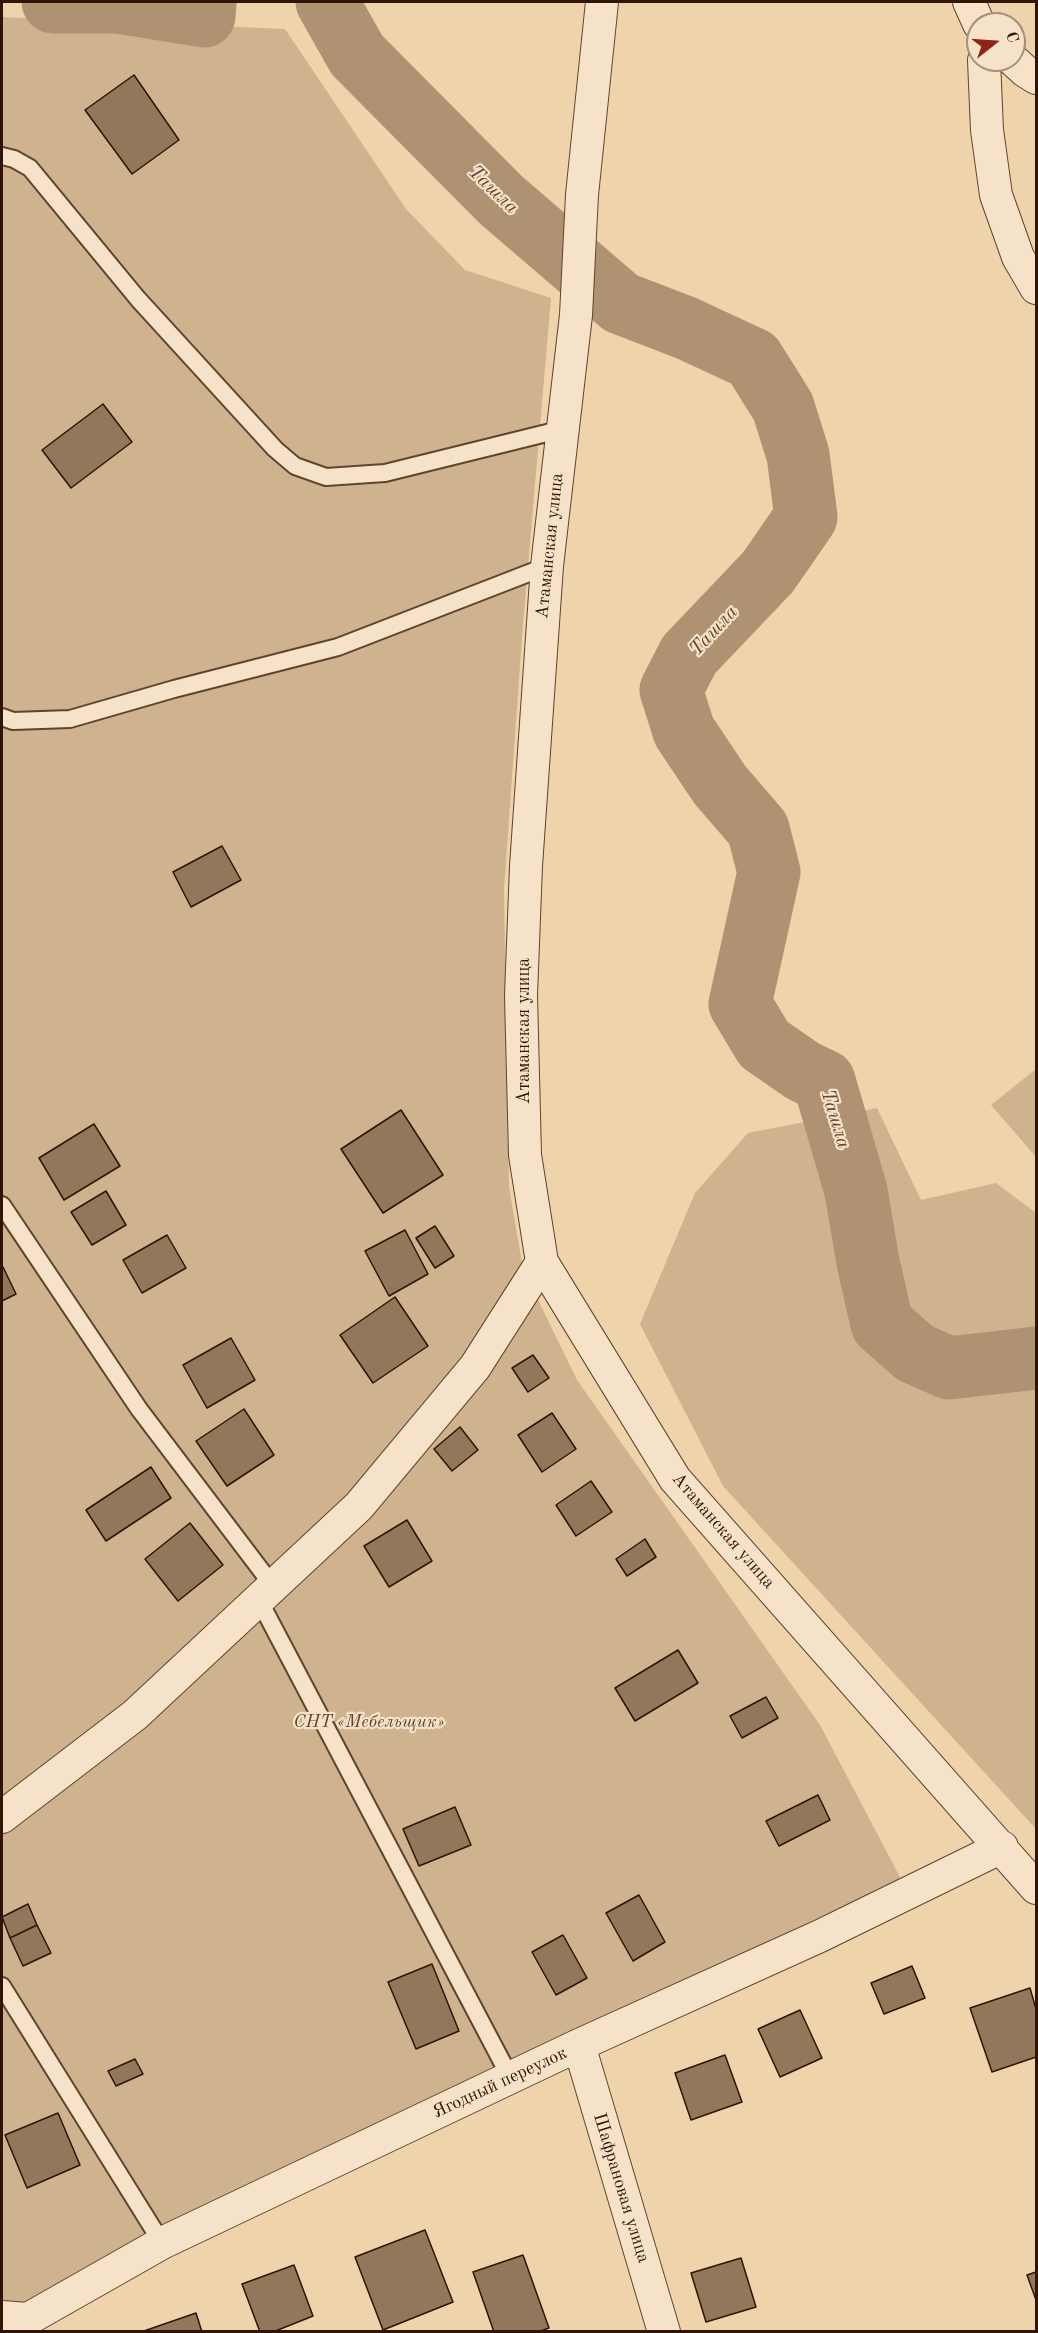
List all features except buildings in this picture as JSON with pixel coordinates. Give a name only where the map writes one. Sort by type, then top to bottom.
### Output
[{"type":"street","name":"Атаманская улица","points":[[603,2],[582,195],[576,315],[547,566],[526,866],[521,995],[525,1155],[542,1262],[675,1479],[1036,1888]]},
{"type":"street","points":[[985,72],[987,130],[996,195],[1018,257],[1036,288]]},
{"type":"street","points":[[2,1817],[135,1714],[359,1506],[475,1367],[542,1262]]},
{"type":"street","name":"Ягодный переулок","points":[[19,2322],[162,2243],[510,2077],[820,1936],[1002,1847]]},
{"type":"street","name":"Шафрановая улица","points":[[579,2045],[664,2331]]},
{"type":"lane","points":[[2,156],[14,159],[30,168],[138,299],[275,449],[295,466],[326,477],[385,473],[562,429]]},
{"type":"lane","points":[[2,717],[13,721],[70,719],[174,689],[338,647],[547,566]]},
{"type":"lane","points":[[2,1205],[138,1409],[266,1593],[510,2077]]},
{"type":"lane","points":[[2,1986],[162,2243]]},
{"type":"green space","name":"СНТ «Мебельщик»","points":[[2,17],[285,29],[406,209],[465,270],[551,298],[523,624],[504,889],[509,1187],[523,1269],[577,1380],[820,1725],[901,1879],[180,2217],[2,2331]]},
{"type":"green space","points":[[1036,1069],[1036,1157],[991,1105]]},
{"type":"green space","points":[[877,1108],[921,1200],[996,1183],[1036,1213],[1036,1829],[723,1486],[640,1324],[695,1193],[748,1133]]},
{"type":"waterway","name":"Ташла","points":[[53,2],[117,2],[204,16],[205,2]]},
{"type":"waterway","name":"Ташла","points":[[327,2],[357,55],[501,200],[621,303],[686,328],[753,359],[783,407],[798,455],[806,517],[768,572],[689,655],[671,690],[684,731],[720,785],[758,829],[769,872],[740,1004],[764,1044],[803,1071],[824,1081],[856,1191],[868,1262],[882,1324],[915,1353],[949,1368],[1036,1358]]}]
